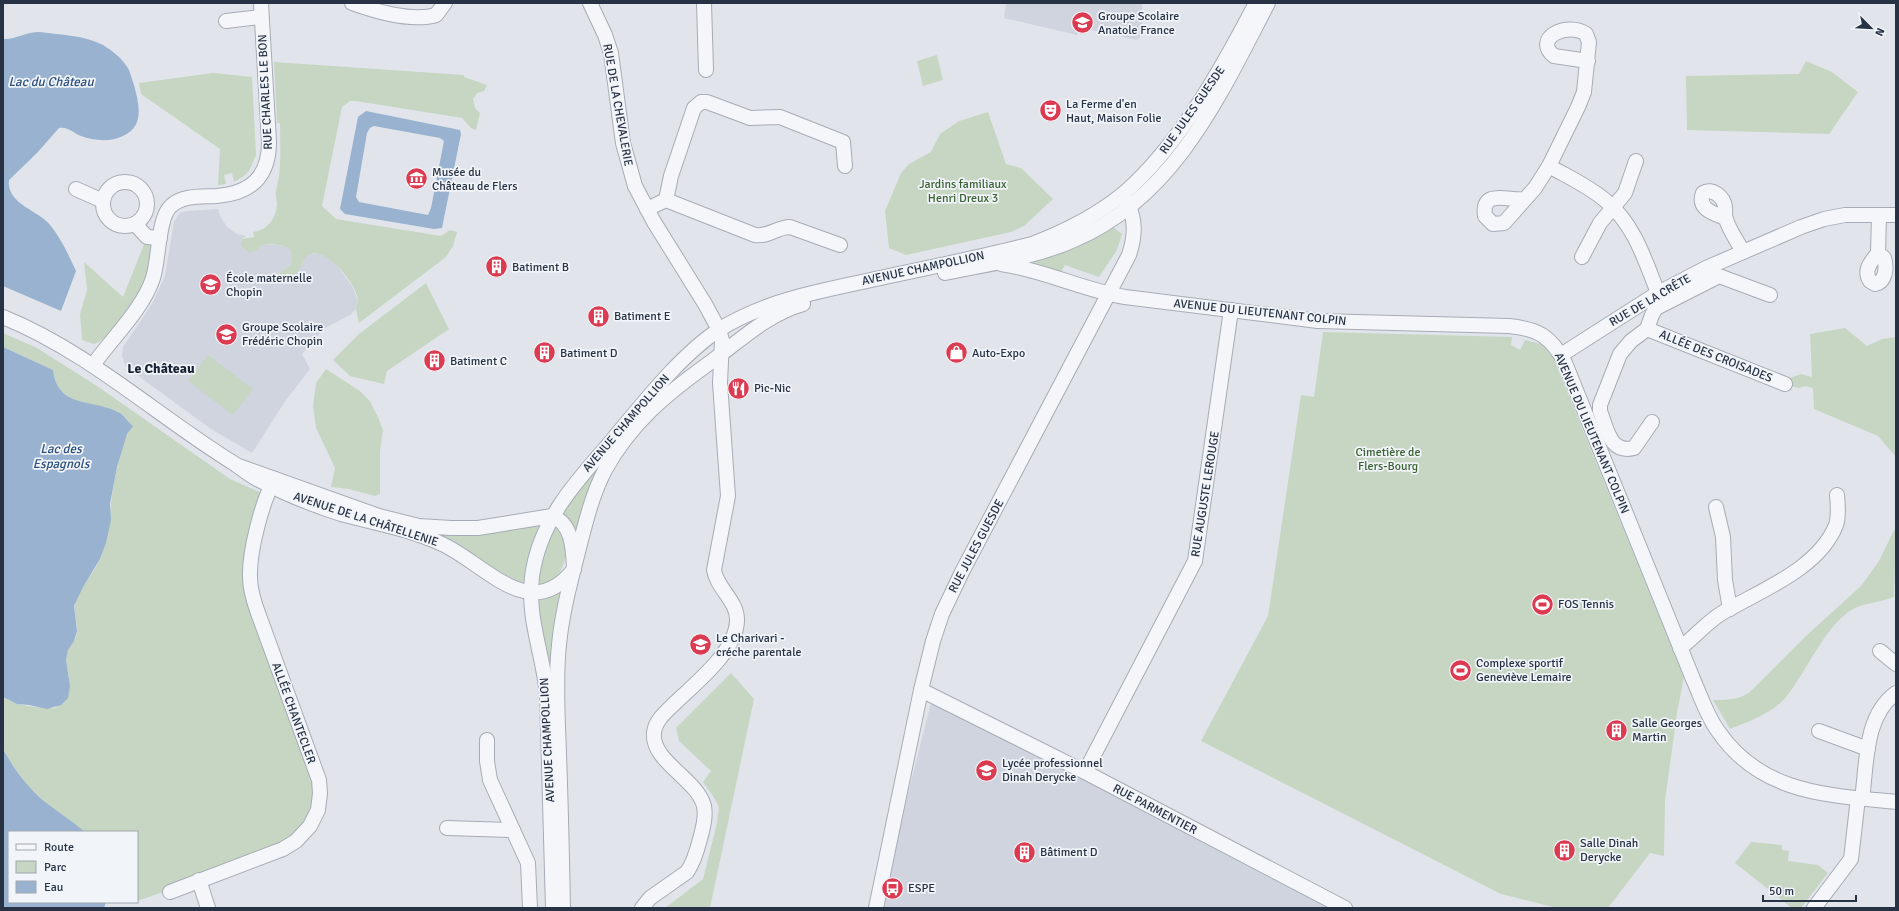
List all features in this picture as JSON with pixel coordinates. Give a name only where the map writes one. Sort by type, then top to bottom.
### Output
[{"type":"street","points":[[352,3],[382,13],[423,16],[436,15],[445,3]]},
{"type":"street","name":"RUE DE LA CHEVALERIE","points":[[590,3],[605,35],[611,53],[626,159],[635,186],[647,210],[719,330]]},
{"type":"street","points":[[704,3],[706,70]]},
{"type":"street","name":"RUE JULES GUESDE","points":[[1126,201],[1207,90],[1226,60],[1256,3]]},
{"type":"street","name":"RUE JULES GUESDE","points":[[1126,201],[1159,180],[1192,141],[1268,3]]},
{"type":"street","name":"RUE CHARLES LE BON","points":[[93,365],[148,291],[156,269],[165,211],[176,202],[191,197],[219,196],[244,190],[256,181],[268,162],[269,142],[261,10],[226,21]]},
{"type":"street","points":[[1525,199],[1535,188],[1548,166],[1582,99],[1586,85],[1588,61]]},
{"type":"street","points":[[666,200],[673,168],[694,108],[701,102],[707,102],[750,118],[780,117],[843,142],[845,166]]},
{"type":"street","points":[[1582,257],[1596,228],[1623,198],[1628,189],[1636,161]]},
{"type":"street","points":[[1548,166],[1594,191],[1614,208],[1633,233],[1658,293]]},
{"type":"street","points":[[121,183],[135,185],[140,188],[144,194],[147,207],[141,220],[135,224],[122,226],[110,220],[104,208],[104,201],[110,189],[121,183]]},
{"type":"street","points":[[76,189],[104,201]]},
{"type":"street","points":[[647,210],[666,200],[756,235],[765,235],[784,227],[790,227],[840,245]]},
{"type":"street","name":"RUE JULES GUESDE","points":[[876,908],[921,690],[935,633],[952,592],[1109,294],[1132,246],[1134,223],[1126,201]]},
{"type":"street","name":"AVENUE CHAMPOLLION","points":[[563,908],[558,669],[560,632],[574,569],[592,500],[609,463],[627,437],[650,410],[665,396],[696,372],[781,312],[798,306],[1033,254],[1074,240],[1107,224],[1126,201]]},
{"type":"street","name":"AVENUE CHAMPOLLION","points":[[553,908],[547,694],[545,674],[534,630],[531,592],[536,557],[552,516],[569,490],[668,375],[696,348],[719,330],[748,314],[800,295],[1032,244],[1126,201]]},
{"type":"street","points":[[1878,253],[1879,214]]},
{"type":"street","name":"RUE DE LA CRÊTE","points":[[1561,355],[1658,293],[1717,270],[1743,252],[1817,221],[1853,215],[1896,215]]},
{"type":"street","points":[[1725,218],[1743,252]]},
{"type":"street","points":[[135,224],[147,236],[160,238]]},
{"type":"street","name":"AVENUE CHAMPOLLION","points":[[990,263],[1029,269],[1109,294]]},
{"type":"street","points":[[1717,270],[1770,295]]},
{"type":"street","name":"ALLÉE DES CROISADES","points":[[1652,422],[1634,448],[1620,449],[1614,445],[1600,411],[1600,405],[1620,354],[1631,340],[1647,329],[1652,314],[1656,308],[1717,270]]},
{"type":"street","name":"AVENUE DU LIEUTENANT COLPIN","points":[[1109,294],[1335,322],[1521,327],[1545,336],[1552,342],[1561,355],[1680,648],[1711,720],[1729,745],[1749,763],[1767,775],[1797,788],[1809,792],[1896,802]]},
{"type":"street","name":"ALLÉE DES CROISADES","points":[[1639,305],[1647,329],[1785,384]]},
{"type":"street","name":"RUE AUGUSTE LEROUGE","points":[[1085,772],[1195,562],[1231,310]]},
{"type":"street","name":"AVENUE DE LA CHÂTELLENIE","points":[[3,317],[49,339],[93,365],[192,438],[236,465],[331,510],[421,535],[460,553],[502,583],[524,592],[542,592],[554,587],[566,579],[574,569]]},
{"type":"street","points":[[642,908],[650,898],[687,872],[691,867],[704,825],[705,814],[700,797],[690,783],[664,758],[658,749],[654,734],[655,727],[664,714],[716,662],[731,641],[737,622],[736,611],[716,578],[714,570],[728,496],[720,383],[722,340],[719,330]]},
{"type":"street","points":[[696,372],[720,383]]},
{"type":"street","name":"AVENUE DE LA CHÂTELLENIE","points":[[273,482],[379,516],[419,526],[478,528],[552,516]]},
{"type":"street","name":"ALLÉE CHANTECLER","points":[[170,892],[289,846],[310,826],[320,801],[319,780],[258,613],[251,587],[251,560],[263,508],[273,482]]},
{"type":"street","points":[[1680,648],[1715,618],[1787,577],[1819,550],[1836,526],[1838,513],[1837,495]]},
{"type":"street","points":[[1716,507],[1723,537],[1725,580],[1730,609]]},
{"type":"street","points":[[552,516],[560,520],[569,533],[573,548],[574,569]]},
{"type":"street","points":[[1880,651],[1896,664]]},
{"type":"street","name":"RUE PARMENTIER","points":[[921,690],[1085,772],[1345,908]]},
{"type":"street","points":[[1814,908],[1851,860],[1871,731],[1876,716],[1884,704],[1896,694]]},
{"type":"street","points":[[1819,731],[1868,749]]},
{"type":"street","points":[[487,740],[486,761],[490,780],[528,862],[530,908]]},
{"type":"street","points":[[447,828],[513,830]]},
{"type":"street","points":[[199,880],[208,908]]},
{"type":"shaded area","name":"Groupe Scolaire Anatole France","points":[[1006,3],[1142,3],[1142,35],[1137,40],[1082,28],[1077,35],[1004,18]]},
{"type":"shaded area","name":"Groupe Scolaire Frédéric Chopin","points":[[218,209],[220,216],[227,227],[237,234],[246,236],[242,239],[258,249],[264,244],[286,246],[290,249],[293,257],[291,264],[277,275],[291,277],[299,270],[305,257],[311,254],[321,254],[333,260],[352,286],[358,301],[356,309],[350,315],[325,328],[302,354],[310,369],[286,400],[252,453],[211,429],[126,367],[122,356],[123,347],[152,304],[165,276],[174,222],[178,215],[181,212],[187,211]]},
{"type":"shaded area","name":"Lycée professionnel Dinah Derycke","points":[[933,695],[1347,908],[879,908]]},
{"type":"green space","points":[[937,55],[943,80],[923,86],[917,61]]},
{"type":"green space","points":[[1806,61],[1832,72],[1858,92],[1829,134],[1687,130],[1686,76],[1799,74]]},
{"type":"green space","points":[[274,62],[464,75],[464,77],[487,85],[484,91],[477,93],[473,99],[475,108],[480,113],[476,130],[472,129],[462,118],[356,101],[350,101],[342,107],[322,206],[336,219],[441,236],[450,230],[457,232],[453,246],[446,257],[359,323],[356,309],[358,304],[357,294],[347,277],[332,261],[316,253],[309,255],[304,259],[297,272],[281,280],[277,275],[291,264],[292,257],[289,249],[281,245],[264,244],[258,249],[249,253],[241,245],[242,239],[254,237],[253,232],[267,226],[275,214],[277,204],[276,193],[280,166],[280,123],[277,123]]},
{"type":"green space","points":[[213,73],[252,77],[256,155],[249,171],[244,176],[234,182],[232,173],[224,175],[226,184],[218,185],[220,149],[141,94],[139,83]]},
{"type":"green space","name":"Jardins familiaux Henri Dreux 3","points":[[988,112],[1006,164],[1021,168],[1053,199],[1024,226],[1011,232],[906,255],[889,248],[885,211],[901,173],[909,164],[931,152],[940,134],[959,121]]},
{"type":"green space","points":[[1113,227],[1122,234],[1117,250],[1099,277],[1065,265],[1061,272],[1033,264],[1033,261],[1078,246]]},
{"type":"green space","points":[[145,242],[152,245],[151,262],[147,278],[132,306],[109,334],[101,340],[94,344],[82,340],[80,314],[87,290],[84,262],[123,297]]},
{"type":"green space","points":[[426,283],[449,329],[387,371],[384,384],[350,376],[333,360],[359,334]]},
{"type":"green space","points":[[1845,328],[1867,346],[1882,339],[1896,337],[1896,457],[1878,436],[1814,409],[1813,388],[1806,386],[1799,388],[1790,386],[1787,379],[1801,374],[1812,377],[1810,334]]},
{"type":"green space","name":"Complexe sportif Geneviève Lemaire","points":[[1323,332],[1512,337],[1511,345],[1520,350],[1525,340],[1541,344],[1553,357],[1684,677],[1677,713],[1665,801],[1664,856],[1650,853],[1608,908],[1557,908],[1501,894],[1201,741],[1268,616],[1301,395],[1314,397]]},
{"type":"green space","points":[[3,333],[37,348],[97,386],[230,479],[273,498],[261,532],[248,593],[322,808],[316,826],[303,844],[138,901],[138,831],[84,831],[46,803],[27,785],[10,761],[3,749],[3,697],[21,705],[56,708],[68,687],[69,680],[66,657],[77,632],[75,605],[80,592],[101,557],[107,538],[115,477],[122,448],[130,426],[129,422],[122,414],[112,409],[76,401],[65,395],[57,385],[53,370],[3,347]]},
{"type":"green space","points":[[208,355],[253,389],[233,415],[188,381]]},
{"type":"green space","points":[[326,369],[360,391],[369,400],[378,417],[383,430],[380,451],[380,494],[375,496],[349,489],[331,487],[335,468],[316,428],[313,406],[316,383]]},
{"type":"green space","points":[[614,444],[575,548],[559,513]]},
{"type":"green space","points":[[543,522],[531,551],[523,584],[519,585],[424,529]]},
{"type":"green space","points":[[553,525],[562,537],[565,544],[565,559],[563,566],[554,579],[537,587],[541,559]]},
{"type":"green space","points":[[1896,526],[1894,597],[1857,607],[1843,617],[1833,626],[1816,650],[1794,687],[1780,703],[1760,716],[1730,729],[1713,700],[1728,700],[1746,695],[1750,692],[1807,635],[1861,586],[1879,561]]},
{"type":"green space","points":[[553,593],[560,593],[555,623],[553,689],[536,598]]},
{"type":"green space","points":[[731,673],[754,699],[710,908],[665,908],[703,879],[717,823],[719,807],[703,782],[711,771],[679,741],[676,728]]},
{"type":"green space","points":[[1751,842],[1782,845],[1782,850],[1789,851],[1788,861],[1818,865],[1828,873],[1801,908],[1792,908],[1735,863]]},
{"type":"water","name":"Lac du Château","points":[[40,32],[88,39],[111,50],[121,59],[129,70],[139,107],[139,114],[135,126],[130,132],[118,138],[108,140],[91,139],[81,136],[68,129],[59,128],[37,153],[9,180],[9,188],[17,201],[45,220],[54,230],[76,271],[61,311],[3,286],[3,39]]},
{"type":"water","points":[[366,111],[460,130],[461,134],[442,228],[434,229],[345,214],[340,209],[358,117]],"holes":[[[374,126],[440,138],[444,141],[431,208],[428,215],[359,202],[356,197],[367,133],[370,128]]]},
{"type":"water","name":"Lac des Espagnols","points":[[3,347],[53,370],[56,383],[62,391],[70,397],[79,401],[110,408],[120,413],[133,426],[127,434],[117,467],[110,504],[111,520],[106,543],[100,559],[83,587],[74,606],[77,631],[74,641],[68,650],[66,660],[70,686],[68,698],[61,705],[47,709],[17,704],[3,697]]},
{"type":"water","points":[[3,749],[16,771],[32,790],[45,802],[84,831],[8,831],[8,903],[106,903],[104,908],[3,908]]},
{"type":"place","name":"Groupe Scolaire Anatole France","points":[[1083,23]]},
{"type":"place","name":"La Ferme d'en Haut, Maison Folie","points":[[1050,111]]},
{"type":"place","name":"Musée du Château de Flers","points":[[416,179]]},
{"type":"place","name":"Batiment B","points":[[497,267]]},
{"type":"place","name":"École maternelle Chopin","points":[[211,285]]},
{"type":"place","name":"Batiment E","points":[[598,316]]},
{"type":"place","name":"Groupe Scolaire Frédéric Chopin","points":[[226,334]]},
{"type":"place","name":"Batiment D","points":[[544,353]]},
{"type":"place","name":"Auto-Expo","points":[[957,353]]},
{"type":"place","name":"Batiment C","points":[[435,361]]},
{"type":"place","name":"Pic-Nic","points":[[738,388]]},
{"type":"place","name":"FOS Tennis","points":[[1543,604]]},
{"type":"place","name":"Le Charivari - créche parentale","points":[[701,645]]},
{"type":"place","name":"Complexe sportif Geneviève Lemaire","points":[[1460,670]]},
{"type":"place","name":"Salle Georges Martin","points":[[1616,730]]},
{"type":"place","name":"Lycée professionnel Dinah Derycke","points":[[986,770]]},
{"type":"place","name":"Salle Dinah Derycke","points":[[1565,850]]},
{"type":"place","name":"Bâtiment D","points":[[1025,852]]},
{"type":"place","name":"ESPE","points":[[893,888]]},
{"type":"district","name":"Le Château","points":[[161,368]]},
{"type":"park label","name":"Cimetière de Flers-Bourg","points":[[1388,459]]}]
